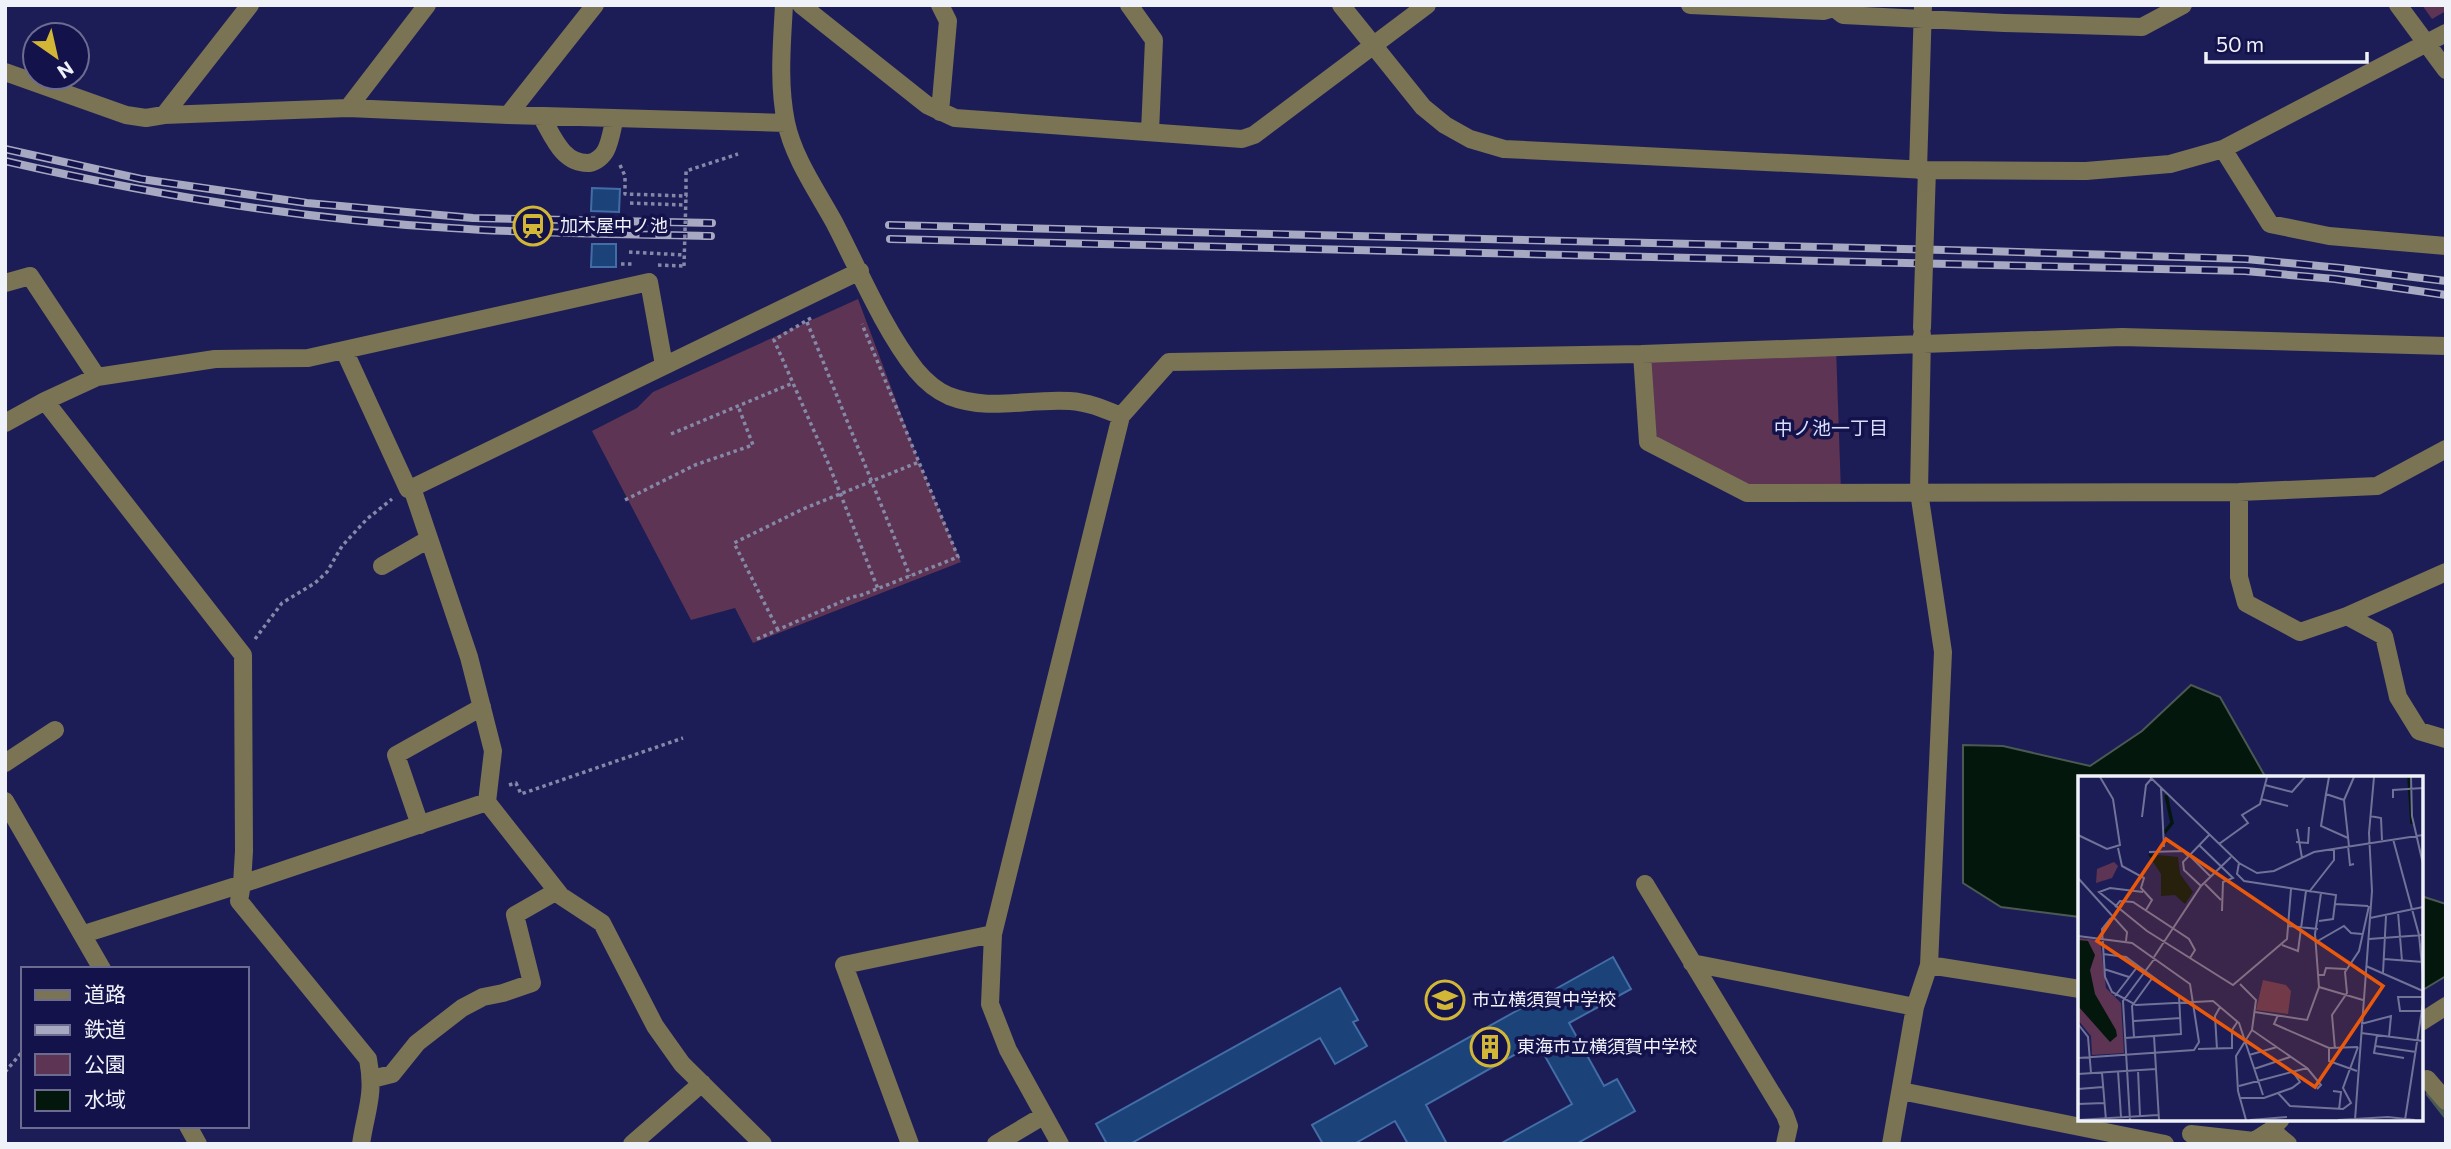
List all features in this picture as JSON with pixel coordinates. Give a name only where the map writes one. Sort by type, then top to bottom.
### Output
[{"type":"street","points":[[163,115],[249,5]]},
{"type":"street","points":[[348,108],[427,5]]},
{"type":"street","points":[[508,115],[595,5]]},
{"type":"street","points":[[784,5],[781,58],[786,123],[798,155],[899,345],[930,386],[948,396],[973,403],[999,405],[1070,401],[1094,405],[1121,416]]},
{"type":"street","points":[[801,5],[927,105],[955,118],[1248,138],[1374,47],[1427,5]]},
{"type":"street","points":[[940,5],[948,21],[940,112]]},
{"type":"street","points":[[1129,5],[1154,40],[1150,132]]},
{"type":"street","points":[[1341,5],[1423,107],[1445,125],[1470,139],[1504,149],[1922,170],[2086,171],[2170,164],[2223,149],[2446,33]]},
{"type":"street","points":[[1690,5],[1824,11],[1835,7],[1843,15],[1922,12],[2004,14],[2142,27],[2183,5]]},
{"type":"street","points":[[2398,5],[2446,70]]},
{"type":"street","points":[[1891,1144],[1915,1007],[1929,965],[1943,652],[1919,492],[1926,200],[1922,170],[1922,12]]},
{"type":"street","points":[[5,72],[126,115],[146,118],[163,115],[348,108],[786,123]]},
{"type":"street","points":[[541,116],[570,160],[590,163],[606,150],[615,118]]},
{"type":"street","points":[[2223,149],[2270,224],[2329,236],[2446,247]]},
{"type":"street","points":[[755,1141],[682,1064],[654,1026],[603,923],[561,896],[488,794],[493,751],[482,706],[469,657],[412,488],[860,271]]},
{"type":"street","points":[[5,282],[30,276],[97,377]]},
{"type":"street","points":[[5,423],[97,377],[215,359],[309,358],[649,282],[664,365]]},
{"type":"street","points":[[1060,1144],[1009,1050],[989,1004],[993,934],[1121,416],[1169,362],[1642,354],[1922,336],[2122,337],[2446,346]]},
{"type":"street","points":[[344,350],[408,489]]},
{"type":"street","points":[[1642,354],[1648,442],[1747,493],[2239,492],[2377,486],[2446,449]]},
{"type":"street","points":[[45,401],[243,655],[242,884],[239,901],[368,1059],[372,1079],[369,1114],[361,1144]]},
{"type":"street","points":[[2239,492],[2239,577],[2246,603],[2300,632],[2347,616],[2446,572]]},
{"type":"street","points":[[382,566],[429,539]]},
{"type":"street","points":[[2347,616],[2384,636],[2398,697],[2419,731],[2446,738]]},
{"type":"street","points":[[420,825],[396,755],[482,706]]},
{"type":"street","points":[[5,763],[55,730]]},
{"type":"street","points":[[84,934],[420,825],[488,794]]},
{"type":"street","points":[[5,801],[101,967]]},
{"type":"street","points":[[1645,884],[1786,1115],[1788,1126],[1785,1144]]},
{"type":"street","points":[[372,1079],[391,1073],[417,1043],[462,1008],[483,997],[532,983],[515,915],[557,891]]},
{"type":"street","points":[[910,1144],[844,965],[993,934]]},
{"type":"street","points":[[1692,963],[1915,1007]]},
{"type":"street","points":[[1929,965],[2078,989]]},
{"type":"street","points":[[2423,1021],[2446,1006]]},
{"type":"street","points":[[2427,1079],[2446,1101]]},
{"type":"street","points":[[632,1144],[702,1083]]},
{"type":"street","points":[[1900,1091],[2165,1144]]},
{"type":"street","points":[[996,1144],[1043,1116]]},
{"type":"street","points":[[2191,1132],[2254,1141],[2276,1124],[2288,1144]]},
{"type":"street","points":[[189,1128],[198,1144]]},
{"type":"path","points":[[684,266],[686,171],[738,154]]},
{"type":"path","points":[[616,156],[625,176],[625,194],[686,196]]},
{"type":"path","points":[[630,203],[685,205]]},
{"type":"path","points":[[629,252],[684,255]]},
{"type":"path","points":[[817,314],[774,340],[878,589]]},
{"type":"path","points":[[807,321],[910,576]]},
{"type":"path","points":[[757,639],[852,597],[958,557],[861,322]]},
{"type":"path","points":[[671,434],[793,383]]},
{"type":"path","points":[[625,500],[695,465],[753,445],[738,406]]},
{"type":"path","points":[[778,630],[734,543],[803,509],[919,462]]},
{"type":"path","points":[[240,652],[251,645],[282,603],[315,583],[327,572],[342,546],[367,519],[386,502],[408,489]]},
{"type":"path","points":[[488,794],[500,786],[516,783],[521,794],[683,738]]},
{"type":"path","points":[[5,1072],[21,1053]]},
{"type":"green space","points":[[2422,5],[2446,5],[2446,11],[2432,19]]},
{"type":"green space","points":[[858,299],[919,462],[961,562],[753,643],[735,608],[691,620],[592,431],[637,408],[653,392]]},
{"type":"green space","points":[[1836,347],[1841,493],[1747,493],[1648,442],[1642,354]]},
{"type":"water","points":[[2191,685],[2220,697],[2265,776],[2078,776],[2078,917],[2001,907],[1963,883],[1963,745],[2003,746],[2090,766],[2142,731]]},
{"type":"water","points":[[2423,897],[2446,904],[2446,976],[2423,990]]},
{"type":"building","points":[[592,188],[620,189],[619,212],[591,211]]},
{"type":"building","points":[[592,244],[616,244],[616,267],[591,267]]},
{"type":"building","name":"東海市立横須賀中学校","points":[[1613,957],[1631,989],[1569,1023],[1604,1086],[1617,1079],[1635,1111],[1576,1144],[1500,1144],[1572,1104],[1537,1042],[1426,1105],[1447,1144],[1408,1144],[1395,1121],[1354,1144],[1323,1144],[1312,1125]]},
{"type":"building","points":[[1340,988],[1358,1020],[1353,1022],[1367,1046],[1335,1064],[1320,1038],[1130,1144],[1107,1144],[1096,1124]]},
{"type":"waterway","points":[[2429,1094],[2446,1116]]},
{"type":"railway","points":[[5,149],[141,179],[307,203],[473,218],[712,223]]},
{"type":"railway","points":[[5,161],[171,195],[339,219],[549,233],[711,236]]},
{"type":"railway","points":[[889,225],[2246,259],[2446,281]]},
{"type":"railway","points":[[890,239],[2245,271],[2335,279],[2446,295]]},
{"type":"place","name":"加木屋中ノ池","points":[[533,226]]},
{"type":"place","name":"市立横須賀中学校","points":[[1445,1000]]},
{"type":"place","name":"東海市立横須賀中学校","points":[[1490,1047]]},
{"type":"district","name":"中ノ池一丁目","points":[[1831,428]]}]
